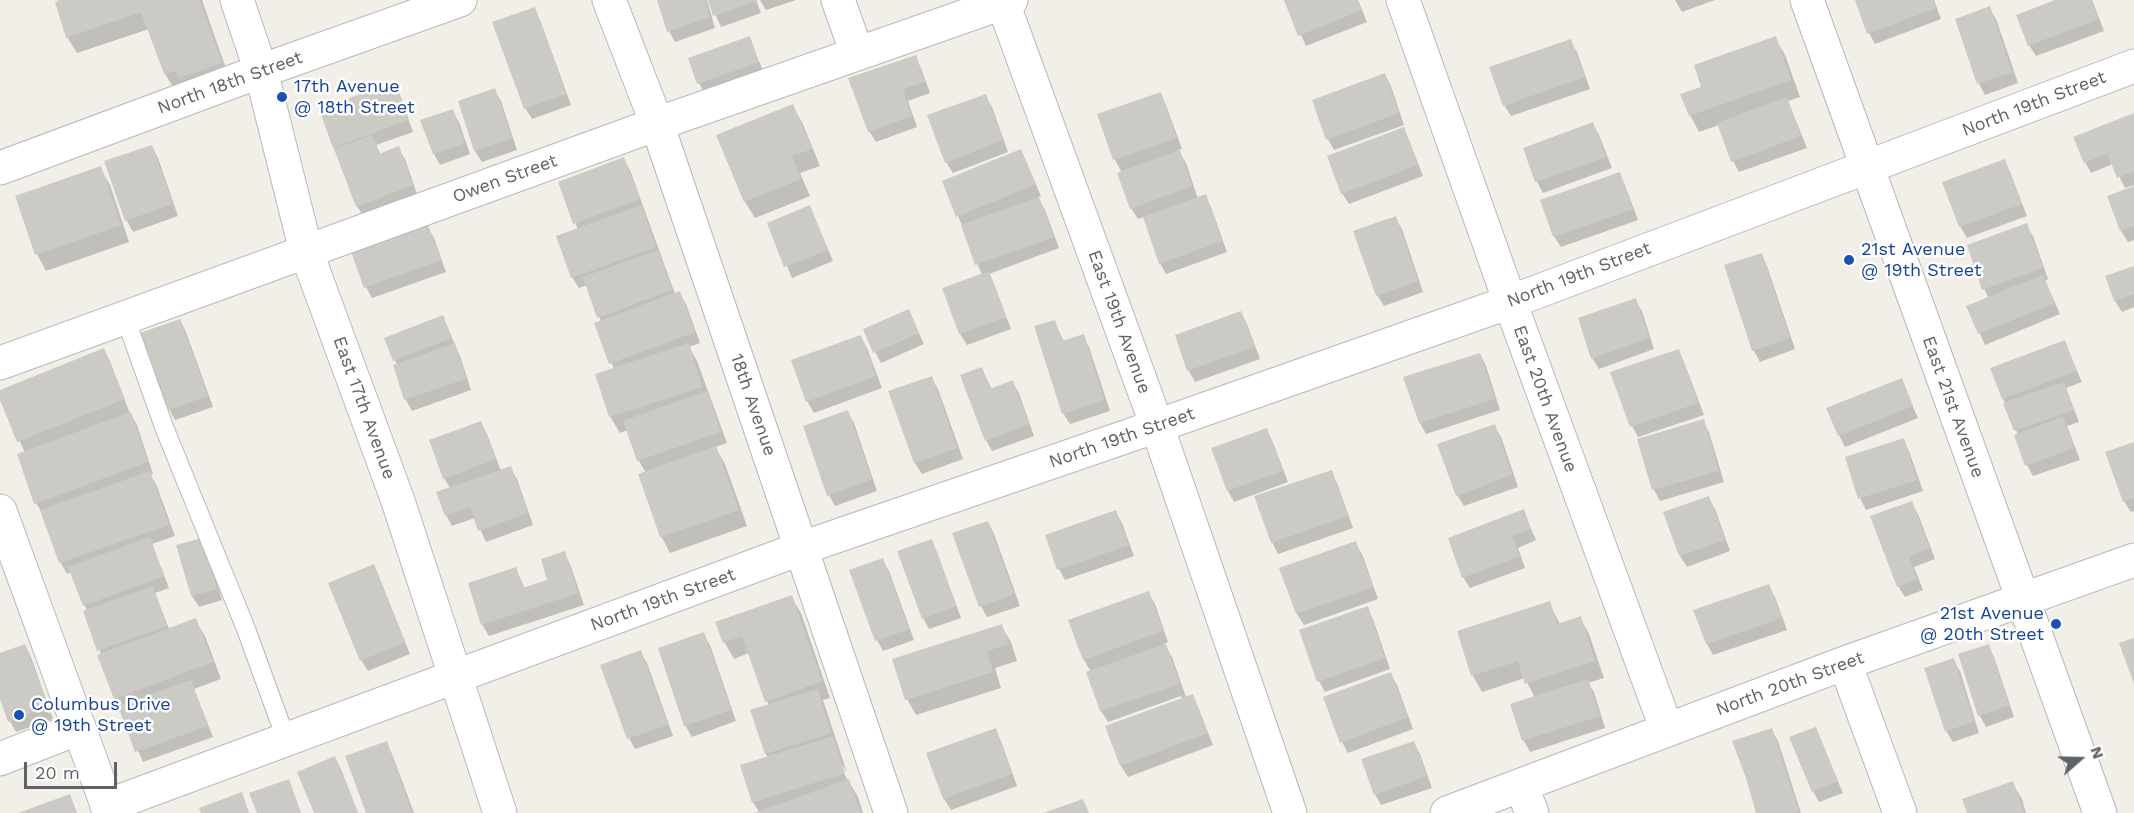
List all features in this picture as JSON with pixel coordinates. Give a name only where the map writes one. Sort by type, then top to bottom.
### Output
[{"type":"street","name":"East 17th Avenue","points":[[237,0],[261,70],[306,251],[398,501],[500,813]]},
{"type":"street","name":"North 18th Street","points":[[0,168],[261,70],[460,0]]},
{"type":"street","name":"18th Avenue","points":[[609,0],[657,124],[891,813]]},
{"type":"street","points":[[838,0],[857,52]]},
{"type":"street","name":"East 20th Avenue","points":[[1402,0],[1667,730]]},
{"type":"street","name":"East 21st Avenue","points":[[1808,0],[2100,813]]},
{"type":"street","name":"Owen Street","points":[[0,363],[857,52],[1007,1]]},
{"type":"street","name":"East 19th Avenue","points":[[1007,1],[1290,813]]},
{"type":"street","name":"North 19th Street","points":[[109,809],[286,740],[802,548],[1510,302],[2134,66]]},
{"type":"street","points":[[0,511],[109,809]]},
{"type":"street","name":"North 20th Street","points":[[1447,813],[1527,799],[1667,730],[1845,663],[2134,560]]},
{"type":"street","points":[[1845,663],[1900,813]]},
{"type":"street","points":[[0,759],[79,728]]},
{"type":"lane","points":[[125,317],[164,427],[246,629],[286,740]]},
{"type":"building","points":[[59,0],[200,0],[222,63],[179,78],[176,71],[164,74],[141,12],[66,38],[55,2]]},
{"type":"building","points":[[657,0],[705,0],[710,17],[667,32]]},
{"type":"building","points":[[708,0],[759,0],[713,16]]},
{"type":"building","points":[[1284,0],[1357,0],[1362,10],[1298,36]]},
{"type":"building","points":[[1855,0],[1933,0],[1936,8],[1867,34]]},
{"type":"building","points":[[2055,0],[2091,0],[2098,19],[2028,46],[2016,15]]},
{"type":"building","points":[[1990,6],[2012,72],[1977,84],[1955,19]]},
{"type":"building","points":[[535,7],[566,94],[524,109],[492,22]]},
{"type":"building","points":[[750,36],[759,62],[697,84],[688,58]]},
{"type":"building","points":[[1776,36],[1791,80],[1689,116],[1680,94],[1701,87],[1694,65]]},
{"type":"building","points":[[1571,39],[1585,77],[1503,106],[1489,67]]},
{"type":"building","points":[[916,55],[925,82],[903,89],[912,116],[868,132],[848,78]]},
{"type":"building","points":[[1385,73],[1399,113],[1326,140],[1312,100]]},
{"type":"building","points":[[394,82],[408,120],[333,148],[319,109]]},
{"type":"building","points":[[495,88],[512,138],[474,151],[458,101]]},
{"type":"building","points":[[1161,92],[1177,138],[1113,160],[1097,114]]},
{"type":"building","points":[[986,94],[1003,140],[945,163],[927,115]]},
{"type":"building","points":[[1787,97],[1801,136],[1731,162],[1717,123]]},
{"type":"building","points":[[793,104],[812,149],[792,156],[801,179],[744,202],[716,135]]},
{"type":"building","points":[[453,109],[465,143],[433,154],[420,120]]},
{"type":"building","points":[[2134,113],[2134,171],[2117,178],[2107,153],[2084,163],[2073,137]]},
{"type":"building","points":[[1593,122],[1606,157],[1535,182],[1523,148]]},
{"type":"building","points":[[1404,127],[1418,165],[1341,194],[1327,156]]},
{"type":"building","points":[[372,135],[379,154],[399,146],[413,185],[356,207],[334,149]]},
{"type":"building","points":[[152,145],[173,204],[125,221],[104,161]]},
{"type":"building","points":[[1021,149],[1036,184],[956,217],[942,181]]},
{"type":"building","points":[[1180,150],[1192,186],[1130,209],[1117,173]]},
{"type":"building","points":[[624,157],[640,199],[573,224],[558,182]]},
{"type":"building","points":[[2005,159],[2022,204],[1959,227],[1942,182]]},
{"type":"building","points":[[101,166],[121,225],[35,255],[15,196]]},
{"type":"building","points":[[1620,172],[1633,209],[1553,237],[1540,200]]},
{"type":"building","points":[[2134,186],[2134,226],[2120,231],[2107,196]]},
{"type":"building","points":[[1206,194],[1222,241],[1159,264],[1143,217]]},
{"type":"building","points":[[1039,197],[1054,237],[975,265],[961,225]]},
{"type":"building","points":[[642,205],[656,247],[571,278],[556,236]]},
{"type":"building","points":[[810,205],[828,250],[784,267],[767,223]]},
{"type":"building","points":[[1396,216],[1418,281],[1376,296],[1353,231]]},
{"type":"building","points":[[2027,223],[2043,268],[1982,290],[1967,245]]},
{"type":"building","points":[[428,225],[441,260],[364,288],[351,252]]},
{"type":"building","points":[[658,250],[672,290],[597,318],[583,277]]},
{"type":"building","points":[[1762,253],[1790,338],[1752,351],[1724,265]]},
{"type":"building","points":[[2134,266],[2134,294],[2114,301],[2105,276]]},
{"type":"building","points":[[989,271],[1006,317],[959,334],[942,288]]},
{"type":"building","points":[[2043,275],[2055,303],[1978,334],[1966,306]]},
{"type":"building","points":[[680,291],[695,332],[609,364],[594,323]]},
{"type":"building","points":[[1636,298],[1649,338],[1591,359],[1578,318]]},
{"type":"building","points":[[909,309],[919,333],[873,353],[863,329]]},
{"type":"building","points":[[1241,311],[1255,347],[1187,371],[1175,335]]},
{"type":"building","points":[[443,315],[452,338],[393,361],[384,338]]},
{"type":"building","points":[[180,319],[208,396],[168,410],[140,333]]},
{"type":"building","points":[[1055,320],[1062,341],[1084,334],[1104,400],[1062,414],[1034,326]]},
{"type":"building","points":[[861,335],[876,376],[806,402],[791,360]]},
{"type":"building","points":[[2065,340],[2077,371],[2002,399],[1990,368]]},
{"type":"building","points":[[455,343],[466,379],[404,400],[393,365]]},
{"type":"building","points":[[689,343],[702,387],[609,417],[595,374]]},
{"type":"building","points":[[104,348],[125,399],[17,442],[0,400],[0,390]]},
{"type":"building","points":[[1679,349],[1698,403],[1630,427],[1610,372]]},
{"type":"building","points":[[1480,353],[1495,399],[1419,423],[1403,377]]},
{"type":"building","points":[[982,367],[990,389],[1013,380],[1029,424],[985,441],[960,375]]},
{"type":"building","points":[[932,376],[957,448],[914,463],[888,391]]},
{"type":"building","points":[[1902,378],[1913,406],[1838,436],[1826,408]]},
{"type":"building","points":[[2064,382],[2074,410],[2014,431],[2003,403]]},
{"type":"building","points":[[707,391],[721,432],[637,461],[623,421]]},
{"type":"building","points":[[848,410],[872,479],[827,496],[803,426]]},
{"type":"building","points":[[131,412],[148,462],[34,504],[17,454]]},
{"type":"building","points":[[2063,417],[2074,448],[2025,466],[2014,435]]},
{"type":"building","points":[[1704,419],[1719,471],[1652,490],[1637,439]]},
{"type":"building","points":[[481,421],[496,459],[443,479],[429,440]]},
{"type":"building","points":[[1495,424],[1512,475],[1456,496],[1437,444]]},
{"type":"building","points":[[1267,428],[1283,471],[1227,491],[1211,448]]},
{"type":"building","points":[[1904,438],[1917,480],[1858,499],[1845,457]]},
{"type":"building","points":[[2134,442],[2134,498],[2123,502],[2105,452]]},
{"type":"building","points":[[716,446],[739,510],[660,537],[638,474]]},
{"type":"building","points":[[511,466],[528,513],[478,531],[470,507],[445,516],[436,492]]},
{"type":"building","points":[[1332,470],[1348,516],[1271,543],[1254,496]]},
{"type":"building","points":[[150,471],[169,525],[59,563],[40,510]]},
{"type":"building","points":[[1709,496],[1725,540],[1679,556],[1663,512]]},
{"type":"building","points":[[1912,501],[1930,548],[1909,556],[1917,579],[1897,587],[1870,516]]},
{"type":"building","points":[[1524,509],[1531,529],[1512,536],[1520,556],[1462,578],[1448,538]]},
{"type":"building","points":[[1116,510],[1129,545],[1057,570],[1045,535]]},
{"type":"building","points":[[988,521],[1014,594],[979,607],[952,533]]},
{"type":"building","points":[[150,537],[164,576],[83,606],[68,567]]},
{"type":"building","points":[[202,538],[217,589],[191,596],[176,545]]},
{"type":"building","points":[[932,539],[956,606],[922,619],[897,551]]},
{"type":"building","points":[[1356,541],[1373,587],[1296,614],[1279,568]]},
{"type":"building","points":[[565,551],[578,593],[481,625],[468,583],[516,567],[523,588],[547,580],[541,559]]},
{"type":"building","points":[[883,558],[909,629],[875,641],[849,570]]},
{"type":"building","points":[[374,564],[405,642],[360,661],[328,583]]},
{"type":"building","points":[[1769,584],[1782,618],[1706,644],[1693,610]]},
{"type":"building","points":[[153,586],[167,626],[97,651],[83,611]]},
{"type":"building","points":[[1149,591],[1163,631],[1083,660],[1068,620]]},
{"type":"building","points":[[792,595],[822,681],[765,702],[742,636],[723,643],[715,622]]},
{"type":"building","points":[[1550,601],[1557,624],[1581,616],[1595,661],[1525,684],[1518,661],[1471,676],[1457,631]]},
{"type":"building","points":[[1368,606],[1385,658],[1317,682],[1299,630]]},
{"type":"building","points":[[196,618],[213,662],[114,699],[97,655]]},
{"type":"building","points":[[1002,624],[1009,644],[987,651],[993,672],[905,700],[892,659]]},
{"type":"building","points":[[704,632],[731,710],[684,726],[658,648]]},
{"type":"building","points":[[2134,638],[2134,684],[2119,643]]},
{"type":"building","points":[[25,644],[48,707],[8,722],[0,699],[0,653]]},
{"type":"building","points":[[1166,644],[1180,684],[1100,711],[1086,672]]},
{"type":"building","points":[[1989,644],[2009,705],[1978,716],[1958,654]]},
{"type":"building","points":[[641,650],[668,725],[627,739],[600,665]]},
{"type":"building","points":[[1954,658],[1974,721],[1945,732],[1924,668]]},
{"type":"building","points":[[1391,672],[1408,717],[1340,743],[1323,697]]},
{"type":"building","points":[[1588,679],[1600,716],[1522,741],[1510,704]]},
{"type":"building","points":[[191,680],[208,726],[135,752],[118,706]]},
{"type":"building","points":[[818,689],[831,733],[765,754],[750,710]]},
{"type":"building","points":[[1193,694],[1208,733],[1120,766],[1105,726]]},
{"type":"building","points":[[1816,727],[1838,781],[1812,792],[1789,737]]},
{"type":"building","points":[[996,728],[1012,774],[943,799],[926,753]]},
{"type":"building","points":[[1772,728],[1799,811],[1793,813],[1756,813],[1732,741]]},
{"type":"building","points":[[833,736],[845,773],[752,803],[740,765]]},
{"type":"building","points":[[387,741],[412,813],[366,813],[345,756]]},
{"type":"building","points":[[1414,741],[1427,776],[1374,795],[1361,759]]},
{"type":"building","points":[[335,756],[358,813],[314,813],[297,772]]},
{"type":"building","points":[[289,779],[301,813],[257,813],[249,793]]},
{"type":"building","points":[[849,779],[861,813],[754,813]]},
{"type":"building","points":[[2013,781],[2024,813],[1967,813],[1962,799]]},
{"type":"building","points":[[242,792],[249,813],[201,813],[199,808]]},
{"type":"building","points":[[70,794],[77,813],[18,813]]},
{"type":"building","points":[[1083,799],[1089,813],[1043,813]]},
{"type":"place","name":"17th Avenue @ 18th Street","points":[[282,97]]},
{"type":"place","name":"21st Avenue @ 19th Street","points":[[1849,260]]},
{"type":"place","name":"21st Avenue @ 20th Street","points":[[2056,624]]},
{"type":"place","name":"Columbus Drive @ 19th Street","points":[[19,715]]}]
